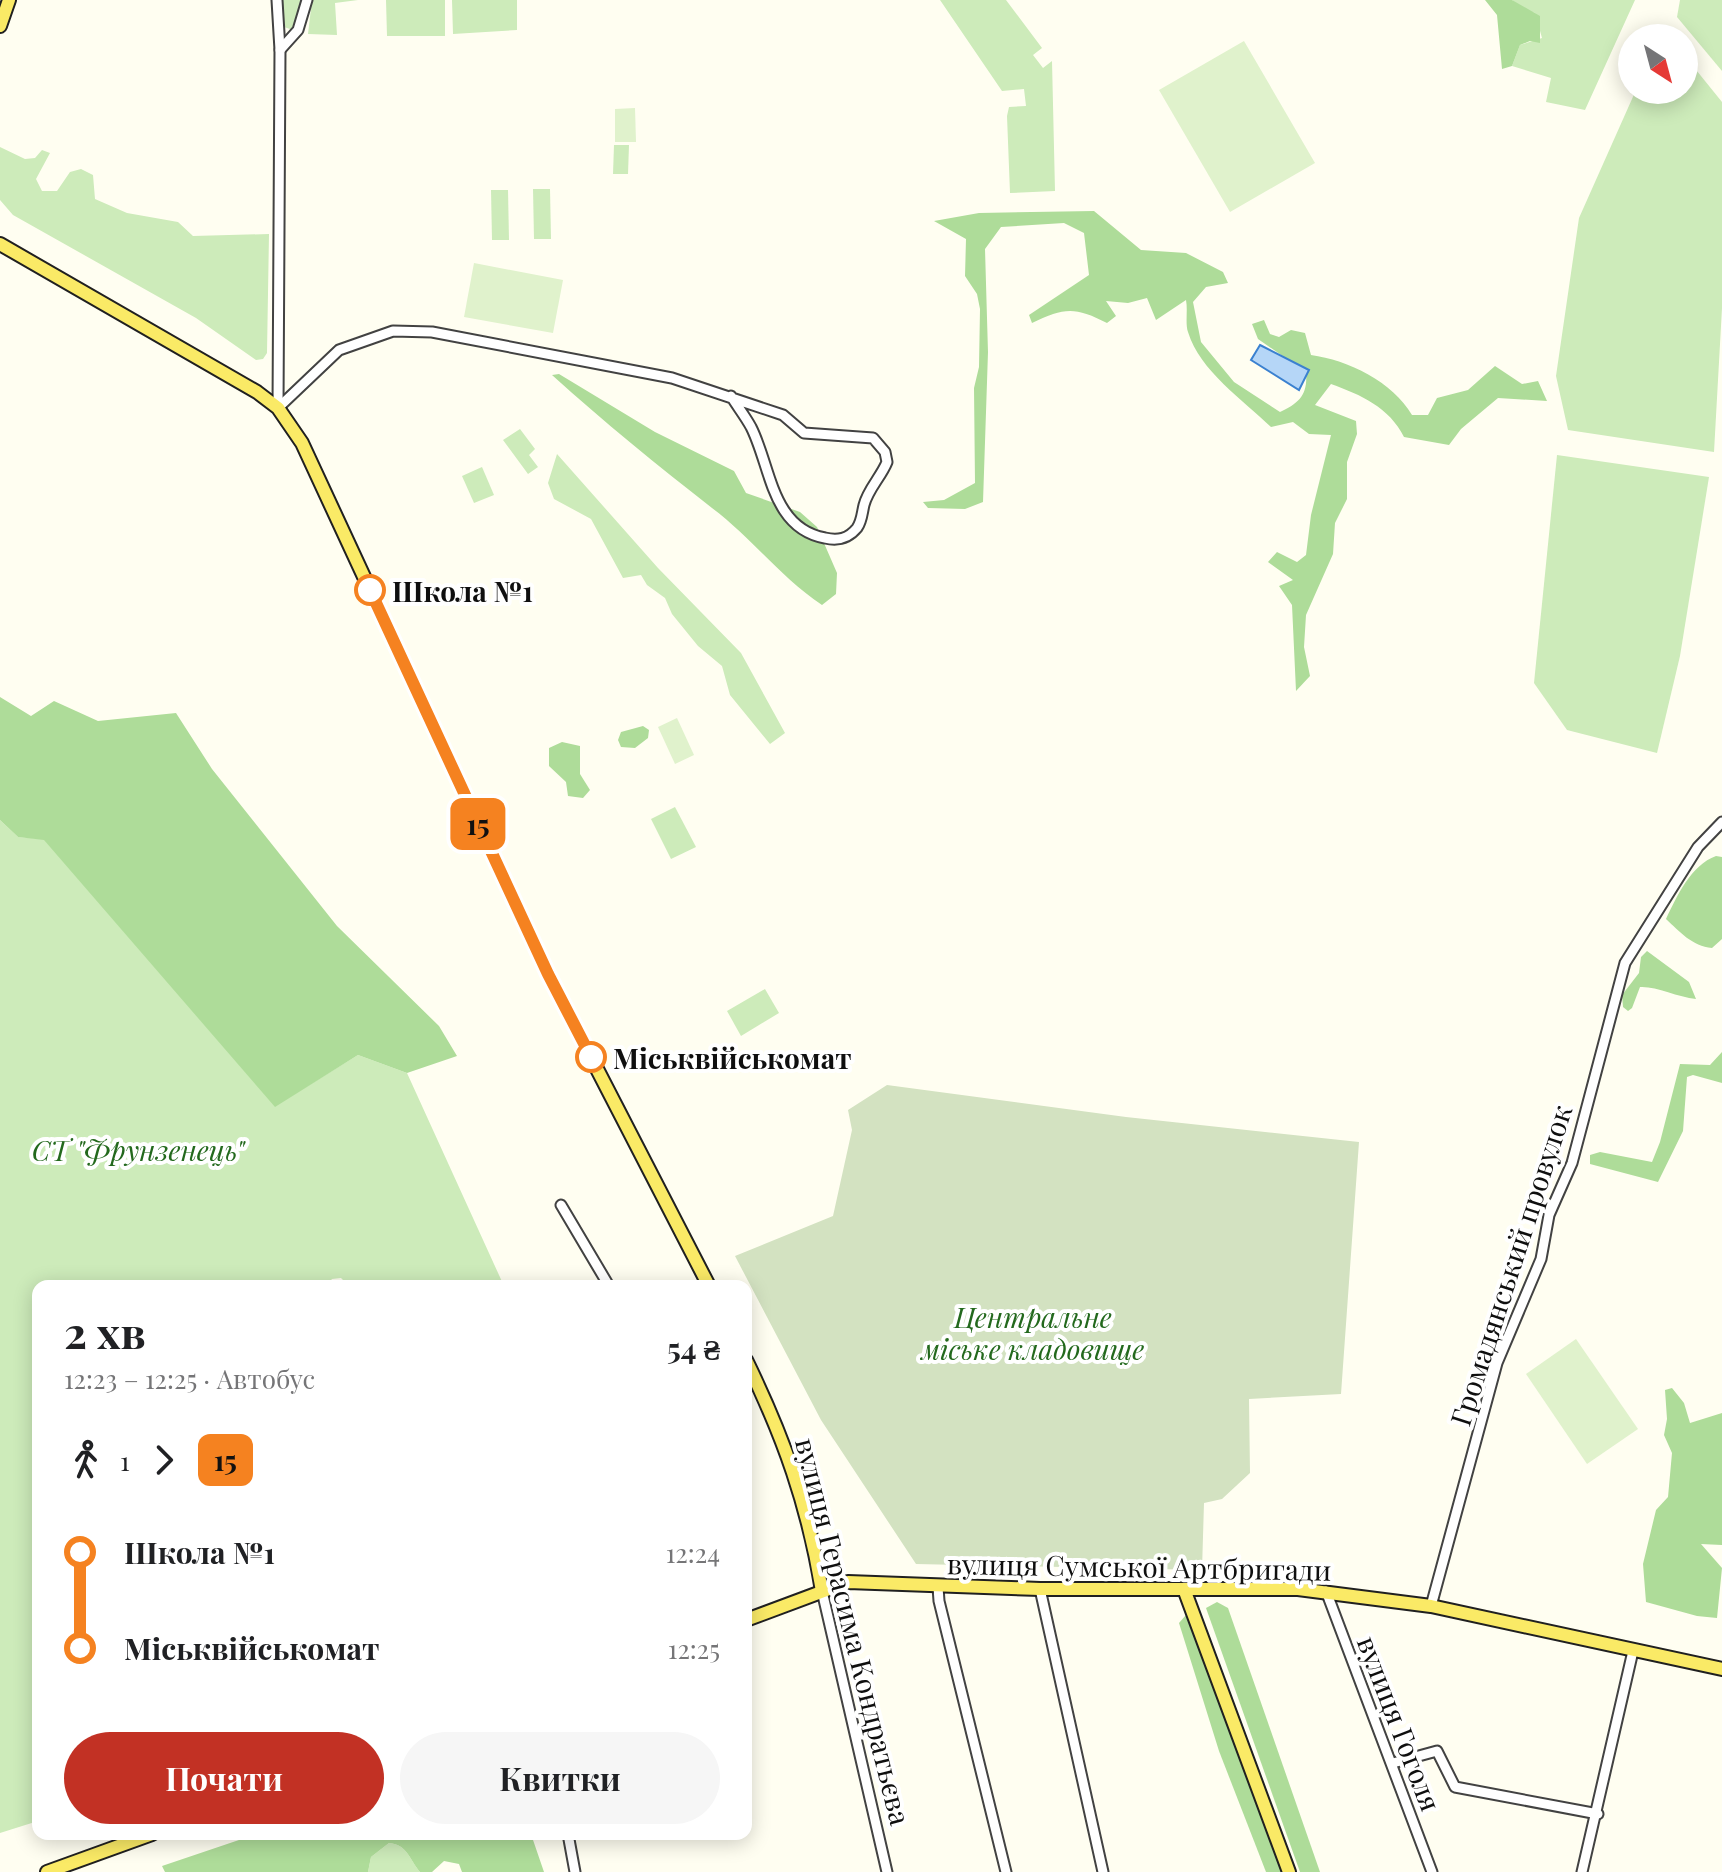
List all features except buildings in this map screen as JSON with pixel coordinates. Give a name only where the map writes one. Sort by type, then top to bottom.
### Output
[{"type":"main road","points":[[0,26],[9,0]]},
{"type":"main road","points":[[0,244],[257,392],[278,408],[319,475],[548,974],[706,1280]]},
{"type":"main road","name":"вулиця Герасима Кондратьєва","points":[[752,1373],[789,1453],[815,1548],[822,1591]]},
{"type":"main road","name":"вулиця Сумської Артбригади","points":[[752,1618],[848,1582],[1040,1589],[1326,1591],[1431,1606],[1722,1669]]},
{"type":"main road","points":[[1184,1589],[1289,1872]]},
{"type":"main road","points":[[47,1872],[134,1840]]},
{"type":"street","points":[[277,0],[280,50],[278,408]]},
{"type":"street","points":[[280,50],[298,30],[307,0]]},
{"type":"street","points":[[278,408],[339,350],[393,331],[432,332],[562,354],[672,378],[731,396],[783,415],[804,433],[863,435],[880,445],[887,462],[866,497],[860,524],[854,532],[838,540],[819,537],[803,530],[785,512],[773,495],[751,428],[731,396]]},
{"type":"street","name":"Громадянський провулок","points":[[1431,1606],[1497,1363],[1541,1259],[1549,1215],[1572,1163],[1625,963],[1698,847],[1722,822]]},
{"type":"street","points":[[561,1205],[605,1280]]},
{"type":"street","points":[[938,1587],[1006,1872]]},
{"type":"street","points":[[1040,1589],[1103,1872]]},
{"type":"street","name":"вулиця Герасима Кондратьєва","points":[[822,1591],[887,1872]]},
{"type":"street","name":"вулиця Гоголя","points":[[1326,1591],[1432,1872]]},
{"type":"street","points":[[1582,1872],[1598,1814],[1633,1651]]},
{"type":"street","points":[[1393,1763],[1437,1751],[1455,1787],[1598,1814]]},
{"type":"street","points":[[569,1840],[575,1872]]},
{"type":"green space","points":[[281,0],[301,0],[301,12],[293,30],[284,27]]},
{"type":"green space","points":[[312,0],[358,0],[335,3],[337,35],[308,34]]},
{"type":"green space","points":[[386,0],[445,0],[445,36],[387,36]]},
{"type":"green space","points":[[452,0],[517,0],[517,30],[453,34]]},
{"type":"green space","points":[[940,0],[1006,0],[1042,48],[1033,55],[1043,68],[1052,61],[1055,191],[1010,193],[1007,116],[1009,107],[1026,106],[1024,89],[1002,91]]},
{"type":"green space","points":[[1485,0],[1512,0],[1540,16],[1540,43],[1530,41],[1520,45],[1512,66],[1502,69],[1497,15]]},
{"type":"green space","points":[[1512,0],[1635,0],[1624,24],[1618,24],[1618,37],[1585,110],[1546,102],[1551,78],[1512,66],[1520,45],[1542,38],[1535,13],[1524,10]]},
{"type":"green space","points":[[1680,0],[1722,0],[1722,71],[1698,42],[1698,24],[1683,24],[1677,17]]},
{"type":"green space","points":[[1244,41],[1315,163],[1230,212],[1159,90]]},
{"type":"green space","points":[[1698,72],[1722,102],[1722,308],[1714,452],[1568,430],[1556,376],[1579,218],[1630,104],[1698,104]]},
{"type":"green space","points":[[635,108],[636,142],[615,142],[615,109]]},
{"type":"green space","points":[[614,145],[629,145],[628,174],[613,174]]},
{"type":"green space","points":[[0,147],[25,159],[35,158],[42,150],[50,153],[36,179],[42,191],[57,191],[70,172],[81,169],[93,175],[95,199],[127,213],[178,222],[193,236],[269,234],[267,353],[263,359],[256,360],[196,318],[13,215],[0,200]]},
{"type":"green space","points":[[533,189],[550,189],[551,239],[534,239]]},
{"type":"green space","points":[[491,190],[508,190],[509,240],[492,240]]},
{"type":"green space","points":[[1094,211],[1141,250],[1186,253],[1223,272],[1228,283],[1206,287],[1193,302],[1201,342],[1234,382],[1280,412],[1301,397],[1306,372],[1258,339],[1252,324],[1264,320],[1270,334],[1279,337],[1291,330],[1305,333],[1311,355],[1340,362],[1368,374],[1393,392],[1412,415],[1428,415],[1437,398],[1468,390],[1495,366],[1522,384],[1538,381],[1547,401],[1498,398],[1461,429],[1449,445],[1404,437],[1382,410],[1331,384],[1315,405],[1356,421],[1357,434],[1347,462],[1347,499],[1335,523],[1333,554],[1306,615],[1304,647],[1310,676],[1296,691],[1292,605],[1279,586],[1293,580],[1268,562],[1277,552],[1297,562],[1306,555],[1311,515],[1331,435],[1309,434],[1293,422],[1271,427],[1236,395],[1212,372],[1194,346],[1187,328],[1186,300],[1156,320],[1147,298],[1128,303],[1106,301],[1116,316],[1107,323],[1069,311],[1032,323],[1029,315],[1089,275],[1084,233],[1064,223],[1001,227],[985,249],[988,352],[983,502],[965,509],[928,508],[923,502],[944,500],[975,483],[974,388],[979,367],[980,309],[977,294],[965,276],[966,239],[934,221],[979,213]]},
{"type":"green space","points":[[474,263],[563,280],[553,333],[464,317]]},
{"type":"green space","points":[[559,374],[655,432],[734,471],[746,493],[800,512],[817,527],[837,573],[836,594],[822,605],[807,594],[727,520],[552,375]]},
{"type":"green space","points":[[520,429],[535,449],[529,455],[538,467],[528,474],[503,440]]},
{"type":"green space","points":[[557,454],[658,568],[741,653],[785,733],[770,744],[730,695],[722,666],[698,646],[672,614],[665,598],[647,585],[641,575],[623,578],[591,519],[554,499],[548,483]]},
{"type":"green space","points":[[1557,455],[1709,477],[1680,656],[1657,753],[1567,730],[1534,683]]},
{"type":"green space","points":[[482,467],[494,495],[474,503],[462,476]]},
{"type":"green space","points":[[0,697],[31,716],[54,701],[98,721],[176,713],[212,769],[337,926],[439,1026],[457,1056],[407,1073],[358,1055],[275,1107],[44,840],[18,837],[0,820]]},
{"type":"green space","points":[[677,718],[694,755],[675,764],[658,727]]},
{"type":"green space","points":[[643,726],[649,730],[648,738],[635,748],[621,747],[618,740],[621,732]]},
{"type":"green space","points":[[562,742],[580,746],[580,774],[590,790],[583,798],[568,796],[566,782],[549,766],[549,748]]},
{"type":"green space","points":[[675,807],[696,847],[671,859],[651,819]]},
{"type":"green space","name":"СТ \"Фрунзенець\"","points":[[0,820],[18,837],[44,839],[275,1106],[358,1055],[407,1073],[501,1280],[32,1280],[32,1823],[0,1833]]},
{"type":"green space","points":[[1716,856],[1722,857],[1722,939],[1712,948],[1692,941],[1666,919],[1692,874]]},
{"type":"green space","points":[[1647,951],[1689,982],[1696,999],[1640,987],[1632,1008],[1628,1011],[1623,1007],[1622,995],[1639,973],[1641,957]]},
{"type":"green space","points":[[765,989],[779,1013],[741,1036],[727,1011]]},
{"type":"green space","points":[[1722,1052],[1722,1083],[1693,1075],[1687,1077],[1683,1131],[1658,1182],[1590,1164],[1590,1155],[1600,1152],[1652,1162],[1680,1064],[1710,1065]]},
{"type":"green space","name":"Центральне міське кладовище","points":[[887,1085],[1126,1117],[1359,1142],[1341,1394],[1249,1399],[1250,1473],[1222,1499],[1204,1503],[1202,1570],[916,1564],[821,1420],[752,1288],[752,1280],[748,1280],[735,1256],[833,1216],[852,1130],[848,1110]]},
{"type":"green space","points":[[1576,1339],[1638,1429],[1587,1464],[1526,1374]]},
{"type":"green space","points":[[1672,1388],[1684,1403],[1690,1423],[1722,1413],[1722,1545],[1701,1544],[1722,1568],[1717,1618],[1697,1616],[1646,1602],[1643,1564],[1656,1510],[1668,1497],[1672,1453],[1664,1435],[1667,1419],[1665,1390]]},
{"type":"green space","points":[[1217,1602],[1228,1608],[1320,1872],[1300,1872],[1206,1608]]},
{"type":"green space","points":[[1186,1615],[1191,1616],[1284,1872],[1266,1872],[1219,1751],[1179,1623]]},
{"type":"green space","points":[[239,1840],[533,1840],[544,1872],[462,1872],[459,1864],[444,1861],[432,1872],[420,1872],[404,1850],[389,1843],[371,1857],[368,1872],[165,1872],[162,1866]]},
{"type":"green space","points":[[389,1843],[404,1850],[420,1872],[368,1872],[371,1857]]},
{"type":"water","points":[[1260,345],[1309,370],[1299,390],[1251,360]]},
{"type":"bus line","name":"15","points":[[370,590],[548,974],[591,1057]]},
{"type":"place","name":"Школа №1","points":[[370,590]]},
{"type":"place","name":"Міськвійськомат","points":[[591,1057]]}]
